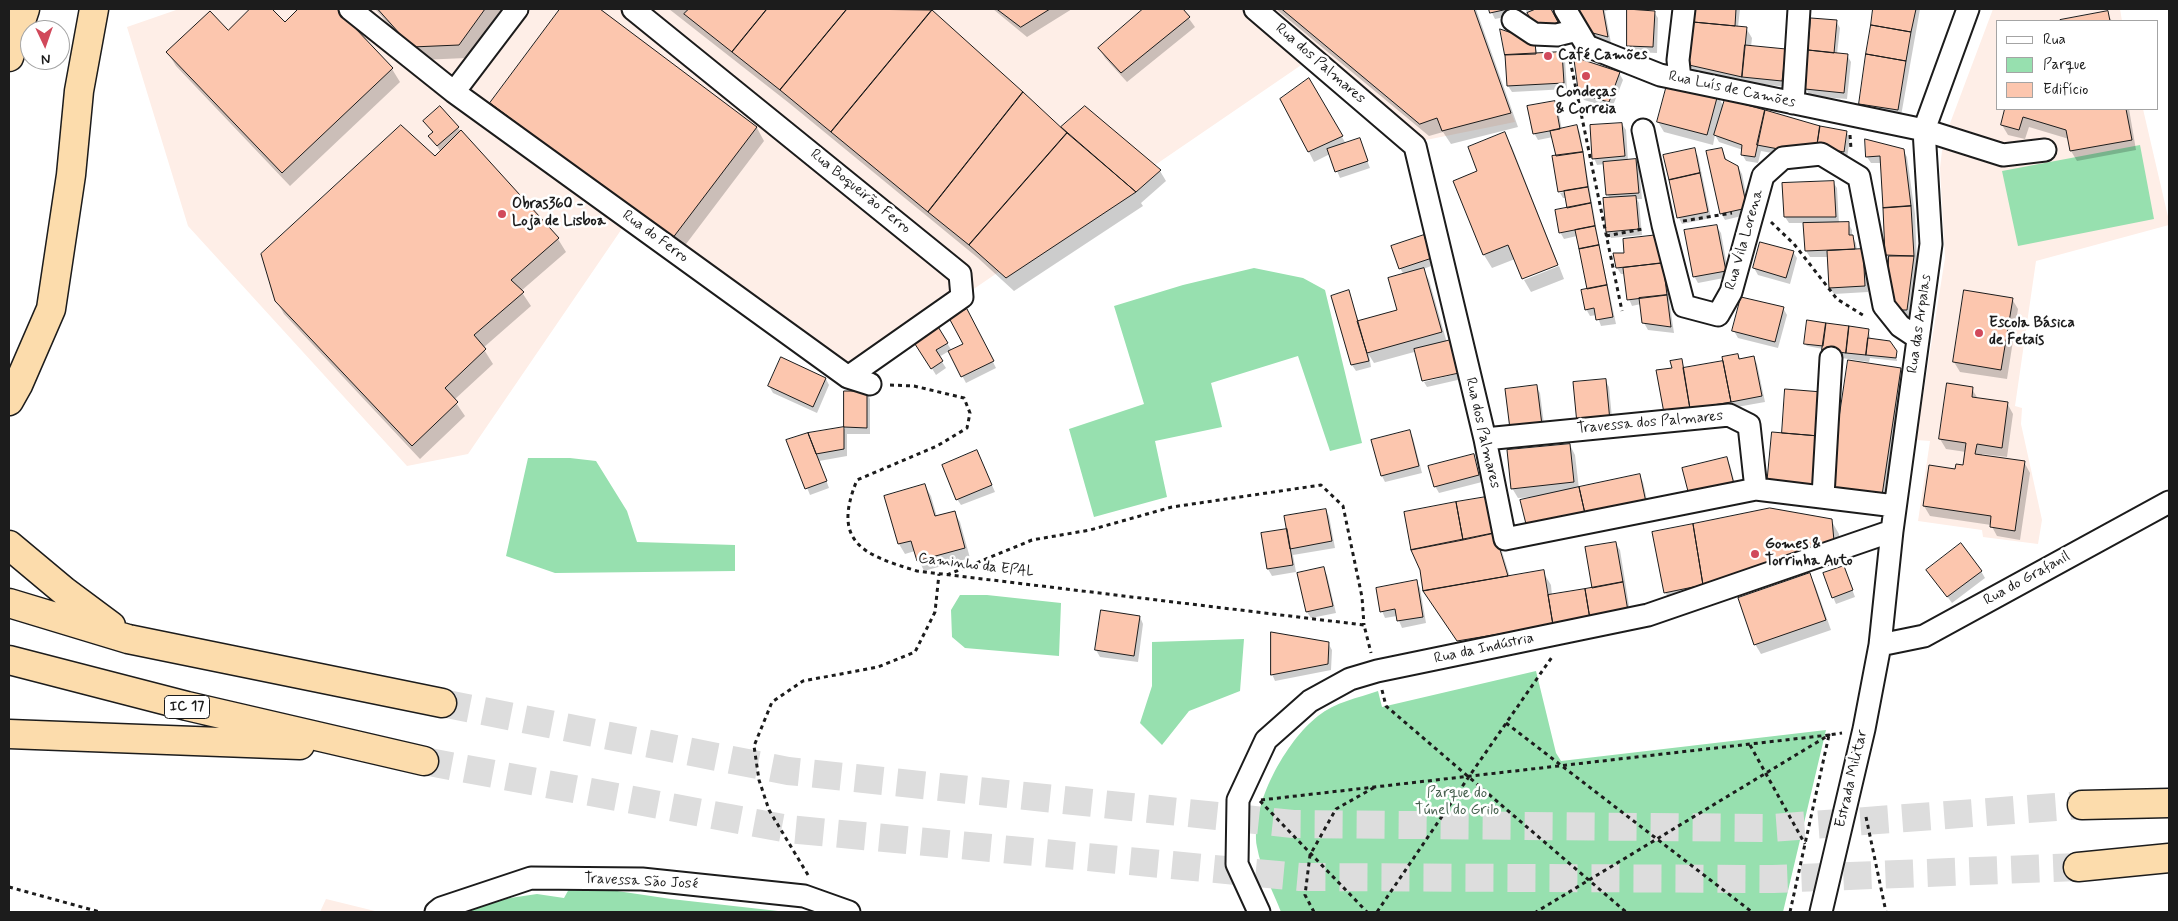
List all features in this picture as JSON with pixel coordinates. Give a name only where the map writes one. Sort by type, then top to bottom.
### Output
[{"type":"highway","points":[[9,57],[25,9]]},
{"type":"highway","points":[[9,401],[51,310],[71,175],[79,91],[94,9]]},
{"type":"highway","points":[[9,545],[64,591],[128,639]]},
{"type":"highway","points":[[9,603],[128,639],[442,703]]},
{"type":"highway","name":"IC 17","points":[[9,660],[187,706],[424,761]]},
{"type":"highway","points":[[9,734],[367,748]]},
{"type":"highway","points":[[2169,788],[2094,804],[2169,803]]},
{"type":"highway","points":[[2078,866],[2161,862]]},
{"type":"street","name":"Rua do Ferro","points":[[350,9],[454,92],[848,376],[870,384]]},
{"type":"street","points":[[454,92],[517,9]]},
{"type":"street","name":"Rua Boqueirão Ferro","points":[[633,9],[960,274],[962,297],[848,376]]},
{"type":"street","name":"Rua dos Palmares","points":[[1255,9],[1415,146],[1485,439],[1505,539],[1756,489],[1895,506]]},
{"type":"street","name":"Rua Luís de Camões","points":[[1565,9],[1586,46],[1660,74],[1924,130],[2003,155],[2045,150]]},
{"type":"street","points":[[1680,79],[1678,60],[1684,9]]},
{"type":"street","points":[[1793,103],[1799,9]]},
{"type":"street","name":"Rua das Arpalas","points":[[1880,645],[1895,506],[1931,244],[1924,130],[1968,9]]},
{"type":"street","points":[[1513,20],[1534,34],[1580,35]]},
{"type":"street","name":"Rua Vila Lorena","points":[[1643,130],[1663,225],[1684,306],[1718,315],[1732,292],[1747,209],[1763,176],[1783,158],[1821,154],[1852,172]]},
{"type":"street","points":[[1852,172],[1859,177],[1884,306],[1900,326],[1918,338]]},
{"type":"street","points":[[1823,496],[1831,358]]},
{"type":"street","name":"Travessa dos Palmares","points":[[1485,439],[1729,415],[1749,425],[1756,489]]},
{"type":"street","name":"Rua do Grafanil","points":[[1880,645],[1924,636],[2169,502]]},
{"type":"street","name":"Rua da Indústria","points":[[1260,912],[1237,864],[1249,800],[1266,740],[1310,701],[1350,679],[1377,671],[1648,615],[1892,531]]},
{"type":"street","name":"Estrada Militar","points":[[1821,912],[1864,729],[1880,645]]},
{"type":"street","name":"Travessa São José","points":[[436,912],[441,908],[530,878],[642,879],[804,896],[849,912]]},
{"type":"path","points":[[1580,35],[1569,50],[1577,101],[1622,311]]},
{"type":"path","points":[[1850,114],[1852,172]]},
{"type":"path","points":[[1606,236],[1747,209],[1794,244],[1837,299],[1870,320]]},
{"type":"path","name":"Caminho da EPAL","points":[[870,384],[914,386],[964,398],[970,413],[967,428],[937,446],[857,480],[849,498],[847,524],[854,540],[877,559],[917,571],[939,574],[1364,625]]},
{"type":"path","points":[[947,575],[1032,540],[1090,530],[1172,507],[1320,485],[1343,506],[1362,597],[1364,625],[1386,706],[1626,912]]},
{"type":"path","points":[[822,903],[798,857],[769,810],[759,780],[754,746],[772,702],[803,681],[878,667],[915,652],[935,612],[939,574]]},
{"type":"path","points":[[1377,912],[1571,631]]},
{"type":"path","points":[[1506,723],[1752,912]]},
{"type":"path","points":[[1249,800],[1378,785],[1468,778],[1829,735],[1864,729]]},
{"type":"path","points":[[1536,912],[1829,735]]},
{"type":"path","points":[[1790,912],[1829,735]]},
{"type":"path","points":[[1749,744],[1805,845]]},
{"type":"path","points":[[1314,912],[1305,895],[1310,855],[1336,809],[1378,785]]},
{"type":"path","points":[[1249,800],[1310,855],[1367,912]]},
{"type":"path","points":[[1865,812],[1869,839],[1886,912]]},
{"type":"path","points":[[9,887],[100,912]]},
{"type":"shaded area","points":[[179,9],[1469,9],[1515,122],[1426,140],[1313,57],[962,297],[831,373],[634,211],[468,454],[407,466],[188,226],[127,27]]},
{"type":"shaded area","name":"Escola Básica de Fetais","points":[[1993,9],[2120,9],[2122,20],[1996,20],[1996,110],[2143,110],[2169,221],[2169,225],[2036,261],[2015,406],[2022,408],[2021,424],[2042,520],[2038,544],[1983,537],[1982,530],[1918,521],[1930,441],[1916,440],[1945,258],[1940,168],[1943,142]]},
{"type":"shaded area","points":[[326,899],[379,912],[320,912]]},
{"type":"green space","points":[[2140,145],[2154,219],[2018,246],[2002,171]]},
{"type":"green space","points":[[1254,268],[1303,278],[1325,290],[1362,443],[1330,451],[1298,356],[1211,383],[1222,427],[1155,441],[1167,497],[1094,517],[1069,429],[1144,404],[1114,306],[1183,285]]},
{"type":"green space","points":[[528,458],[570,458],[596,461],[627,511],[637,542],[735,545],[735,571],[555,573],[506,556]]},
{"type":"green space","points":[[960,595],[987,595],[1061,603],[1059,656],[965,648],[952,637],[951,610]]},
{"type":"green space","points":[[1244,639],[1240,691],[1189,711],[1162,745],[1140,723],[1152,686],[1152,642]]},
{"type":"green space","name":"Parque do Túnel do Grilo","points":[[1536,671],[1556,753],[1561,761],[1826,730],[1783,912],[1281,912],[1261,864],[1256,830],[1259,812],[1273,775],[1294,741],[1306,727],[1332,707],[1378,691],[1382,707]]},
{"type":"green space","points":[[597,888],[671,899],[787,912],[455,912],[510,898],[537,894],[564,898],[569,889]]},
{"type":"building","points":[[250,9],[272,9],[285,22],[298,9],[337,9],[393,68],[282,173],[166,52],[210,11],[228,30]]},
{"type":"building","points":[[378,9],[485,9],[459,45],[412,47]]},
{"type":"building","points":[[560,9],[600,9],[757,127],[672,239],[490,103]]},
{"type":"building","points":[[689,9],[767,9],[732,52],[684,14]]},
{"type":"building","points":[[767,9],[847,9],[780,90],[732,52]]},
{"type":"building","points":[[847,9],[932,10],[831,132],[780,90]]},
{"type":"building","points":[[997,9],[1050,9],[1021,27]]},
{"type":"building","points":[[1143,9],[1183,9],[1190,17],[1121,73],[1098,48]]},
{"type":"building","points":[[1282,9],[1474,9],[1511,113],[1442,131],[1437,118],[1420,124]]},
{"type":"building","points":[[1489,9],[1508,9],[1490,13]]},
{"type":"building","points":[[1536,9],[1551,9],[1559,24],[1538,29],[1527,13]]},
{"type":"building","points":[[1603,9],[1608,37],[1589,32],[1575,10]]},
{"type":"building","points":[[1627,9],[1655,11],[1653,47],[1627,46]]},
{"type":"building","points":[[1694,9],[1736,9],[1735,26],[1693,22]]},
{"type":"building","points":[[1873,9],[1916,9],[1911,32],[1871,25]]},
{"type":"building","points":[[932,10],[1023,92],[928,212],[831,132]]},
{"type":"building","points":[[2108,11],[2110,20],[2060,20]]},
{"type":"building","points":[[1811,18],[1837,20],[1834,53],[1808,50]]},
{"type":"building","points":[[1693,22],[1747,27],[1742,77],[1689,65]]},
{"type":"building","points":[[1871,25],[1911,32],[1906,61],[1866,54]]},
{"type":"building","points":[[1500,29],[1535,41],[1536,54],[1505,55]]},
{"type":"building","points":[[1745,45],[1786,49],[1782,81],[1742,77]]},
{"type":"building","points":[[1808,50],[1848,54],[1844,93],[1805,89]]},
{"type":"building","points":[[1562,52],[1564,83],[1507,86],[1505,55]]},
{"type":"building","points":[[1866,54],[1906,61],[1898,110],[1859,104]]},
{"type":"building","points":[[1574,57],[1620,72],[1609,102],[1579,94]]},
{"type":"building","points":[[1309,78],[1343,136],[1308,152],[1280,99]]},
{"type":"building","points":[[1668,81],[1718,94],[1707,135],[1657,122]]},
{"type":"building","points":[[1023,92],[1067,133],[969,245],[928,212]]},
{"type":"building","points":[[1725,99],[1765,110],[1755,157],[1741,155],[1742,145],[1714,135]]},
{"type":"building","points":[[1555,101],[1560,129],[1533,134],[1527,106]]},
{"type":"building","points":[[440,106],[459,127],[437,146],[428,136],[433,132],[423,121]]},
{"type":"building","points":[[1085,106],[1161,170],[1136,192],[1061,127]]},
{"type":"building","points":[[1765,110],[1820,126],[1816,151],[1800,153],[1757,145]]},
{"type":"building","points":[[2005,110],[2126,110],[2132,140],[2070,151],[2066,130],[2023,117],[2019,130],[2001,125]]},
{"type":"building","points":[[1622,123],[1625,156],[1592,159],[1590,125]]},
{"type":"building","points":[[401,125],[435,156],[461,130],[559,238],[511,280],[524,292],[474,335],[486,349],[445,388],[458,402],[412,446],[275,301],[261,254]]},
{"type":"building","points":[[1577,125],[1583,152],[1556,156],[1550,131]]},
{"type":"building","points":[[1820,126],[1847,131],[1844,152],[1817,147]]},
{"type":"building","points":[[1505,132],[1558,265],[1522,279],[1508,245],[1483,255],[1453,181],[1477,171],[1468,147]]},
{"type":"building","points":[[1067,133],[1136,192],[1006,278],[969,245]]},
{"type":"building","points":[[1360,138],[1368,161],[1335,172],[1327,149]]},
{"type":"building","points":[[1865,139],[1904,149],[1911,206],[1883,208],[1880,156],[1866,157]]},
{"type":"building","points":[[1695,148],[1700,173],[1669,180],[1663,155]]},
{"type":"building","points":[[1722,148],[1725,159],[1738,166],[1747,208],[1720,214],[1706,151]]},
{"type":"building","points":[[1583,152],[1588,187],[1558,192],[1552,156]]},
{"type":"building","points":[[1636,159],[1639,193],[1606,195],[1603,162]]},
{"type":"building","points":[[1700,173],[1708,212],[1677,218],[1669,180]]},
{"type":"building","points":[[1834,181],[1836,217],[1784,217],[1782,183]]},
{"type":"building","points":[[1588,187],[1591,203],[1567,208],[1564,191]]},
{"type":"building","points":[[1636,196],[1639,229],[1606,232],[1603,198]]},
{"type":"building","points":[[1591,203],[1595,226],[1559,233],[1555,210]]},
{"type":"building","points":[[1911,206],[1914,256],[1885,255],[1883,208]]},
{"type":"building","points":[[1849,222],[1849,235],[1853,235],[1855,249],[1805,251],[1803,223]]},
{"type":"building","points":[[1717,225],[1726,271],[1693,277],[1684,230]]},
{"type":"building","points":[[1595,226],[1599,245],[1579,249],[1575,230]]},
{"type":"building","points":[[1424,235],[1432,258],[1399,269],[1391,246]]},
{"type":"building","points":[[1658,235],[1663,263],[1616,268],[1613,253],[1624,253],[1623,239]]},
{"type":"building","points":[[1760,242],[1794,251],[1786,278],[1753,268]]},
{"type":"building","points":[[1599,245],[1607,285],[1587,289],[1579,249]]},
{"type":"building","points":[[1863,249],[1865,286],[1829,288],[1827,251]]},
{"type":"building","points":[[1889,256],[1914,256],[1907,310],[1894,310],[1888,277]]},
{"type":"building","points":[[1663,263],[1667,295],[1627,300],[1623,268]]},
{"type":"building","points":[[1424,268],[1442,332],[1367,353],[1357,321],[1397,310],[1388,278]]},
{"type":"building","points":[[1607,285],[1613,317],[1596,320],[1594,308],[1585,310],[1581,290]]},
{"type":"building","points":[[1349,290],[1369,361],[1351,365],[1331,296]]},
{"type":"building","points":[[1964,290],[2013,298],[2001,370],[1953,362]]},
{"type":"building","points":[[1667,295],[1671,327],[1642,323],[1639,298]]},
{"type":"building","points":[[1741,297],[1784,307],[1775,342],[1732,331]]},
{"type":"building","points":[[967,309],[994,361],[961,377],[948,351],[963,344],[949,318]]},
{"type":"building","points":[[1807,320],[1826,323],[1823,346],[1804,344]]},
{"type":"building","points":[[1826,323],[1849,326],[1846,353],[1822,350]]},
{"type":"building","points":[[937,325],[948,343],[936,350],[943,361],[931,369],[913,341]]},
{"type":"building","points":[[1849,326],[1869,329],[1866,355],[1846,353]]},
{"type":"building","points":[[1868,338],[1890,341],[1897,351],[1896,358],[1866,355]]},
{"type":"building","points":[[1451,340],[1459,373],[1422,381],[1414,349]]},
{"type":"building","points":[[1738,354],[1739,359],[1754,356],[1762,396],[1731,402],[1722,357]]},
{"type":"building","points":[[781,357],[826,378],[813,407],[768,386]]},
{"type":"building","points":[[1682,359],[1690,409],[1664,413],[1656,370],[1672,368],[1670,361]]},
{"type":"building","points":[[1848,360],[1901,368],[1881,502],[1828,494]]},
{"type":"building","points":[[1723,361],[1731,402],[1690,409],[1683,368]]},
{"type":"building","points":[[1606,379],[1610,421],[1577,424],[1573,382]]},
{"type":"building","points":[[1947,383],[1973,387],[1972,397],[2008,402],[2002,448],[1977,444],[1975,454],[2025,461],[2015,531],[1990,527],[1991,516],[1923,506],[1929,465],[1955,469],[1956,464],[1963,465],[1966,443],[1939,439]]},
{"type":"building","points":[[1537,385],[1542,425],[1510,429],[1505,389]]},
{"type":"building","points":[[1785,389],[1822,392],[1819,436],[1782,433]]},
{"type":"building","points":[[844,391],[867,391],[867,428],[844,427]]},
{"type":"building","points":[[844,427],[844,449],[816,454],[808,433]]},
{"type":"building","points":[[1410,430],[1419,466],[1381,476],[1371,440]]},
{"type":"building","points":[[1772,432],[1819,436],[1814,489],[1767,485]]},
{"type":"building","points":[[808,433],[827,481],[805,489],[786,440]]},
{"type":"building","points":[[1570,444],[1574,482],[1511,489],[1507,450]]},
{"type":"building","points":[[977,450],[992,485],[956,500],[942,465]]},
{"type":"building","points":[[1474,454],[1479,475],[1434,487],[1428,466]]},
{"type":"building","points":[[1727,457],[1735,488],[1690,499],[1682,468]]},
{"type":"building","points":[[1640,474],[1647,507],[1586,518],[1579,487]]},
{"type":"building","points":[[925,484],[935,516],[955,511],[965,548],[917,561],[911,541],[898,544],[884,496]]},
{"type":"building","points":[[1579,487],[1586,518],[1528,532],[1520,500]]},
{"type":"building","points":[[1486,497],[1495,533],[1463,540],[1456,502]]},
{"type":"building","points":[[1456,502],[1463,540],[1411,550],[1404,512]]},
{"type":"building","points":[[1770,508],[1832,519],[1834,541],[1703,585],[1693,524]]},
{"type":"building","points":[[1326,509],[1332,541],[1290,549],[1284,516]]},
{"type":"building","points":[[1693,524],[1703,585],[1664,593],[1652,532]]},
{"type":"building","points":[[1287,529],[1293,565],[1267,569],[1261,533]]},
{"type":"building","points":[[1495,533],[1508,576],[1423,591],[1420,570],[1411,550]]},
{"type":"building","points":[[1616,542],[1623,582],[1592,588],[1585,547]]},
{"type":"building","points":[[1961,543],[1982,571],[1947,597],[1926,570]]},
{"type":"building","points":[[1844,566],[1853,590],[1832,598],[1823,573]]},
{"type":"building","points":[[1324,567],[1333,606],[1306,612],[1297,573]]},
{"type":"building","points":[[1544,570],[1553,625],[1457,641],[1423,591]]},
{"type":"building","points":[[1810,573],[1826,620],[1754,645],[1738,598]]},
{"type":"building","points":[[1417,580],[1423,617],[1397,621],[1395,609],[1380,612],[1376,588]]},
{"type":"building","points":[[1623,582],[1628,611],[1590,619],[1585,589]]},
{"type":"building","points":[[1585,589],[1590,619],[1553,625],[1548,595]]},
{"type":"building","points":[[1101,610],[1140,616],[1134,656],[1095,650]]},
{"type":"building","points":[[1271,632],[1329,642],[1328,664],[1271,675]]},
{"type":"tunnel","points":[[442,703],[788,771],[1293,824],[1771,828],[2082,805]]},
{"type":"tunnel","points":[[424,761],[788,829],[1300,877],[1773,879],[2078,867]]},
{"type":"place","name":"Café Camões","points":[[1548,56]]},
{"type":"place","name":"Condeças & Correia","points":[[1586,76]]},
{"type":"place","name":"Obras360 - Loja de Lisboa","points":[[502,214]]},
{"type":"place","name":"Escola Básica de Fetais","points":[[1979,333]]},
{"type":"place","name":"Gomes & Torrinha Auto","points":[[1755,554]]}]
